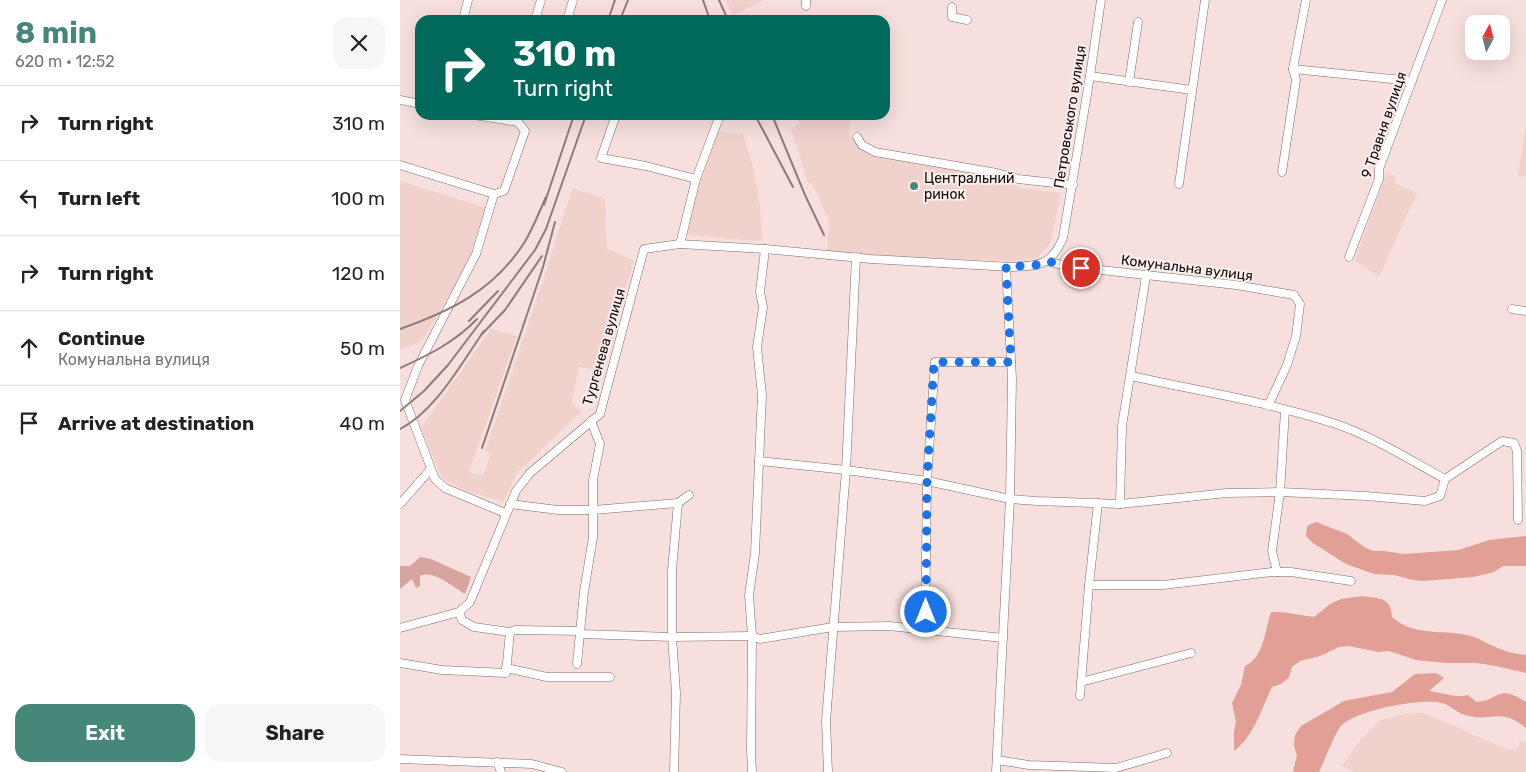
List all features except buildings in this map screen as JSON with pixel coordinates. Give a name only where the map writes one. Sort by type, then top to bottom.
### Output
[{"type":"street","points":[[464,15],[468,0]]},
{"type":"street","points":[[536,15],[541,0]]},
{"type":"street","points":[[570,15],[574,0]]},
{"type":"street","name":"Петровського вулиця","points":[[1048,261],[1058,250],[1063,238],[1101,0]]},
{"type":"street","points":[[1179,184],[1205,0]]},
{"type":"street","points":[[1282,172],[1296,80],[1293,69],[1306,0]]},
{"type":"street","name":"9 Травня вулиця","points":[[1349,257],[1379,179],[1379,170],[1442,0]]},
{"type":"street","points":[[952,7],[952,17],[967,20]]},
{"type":"street","points":[[1129,82],[1138,22]]},
{"type":"street","points":[[1293,69],[1412,81]]},
{"type":"street","points":[[1090,76],[1192,90]]},
{"type":"street","points":[[400,100],[415,103]]},
{"type":"street","points":[[400,165],[494,194],[504,191],[525,131],[519,120]]},
{"type":"street","points":[[614,120],[601,158],[646,166],[696,179]]},
{"type":"street","points":[[718,120],[696,179],[680,244],[1006,266],[1033,266],[1048,261]]},
{"type":"street","points":[[857,137],[862,145],[875,152],[997,173],[1018,179],[1073,184]]},
{"type":"street","points":[[494,194],[476,254],[418,366],[403,400],[435,479],[445,488],[505,513]]},
{"type":"street","name":"Тургенева вулиця","points":[[459,612],[470,602],[505,513],[516,491],[530,473],[600,414],[644,249],[680,244]]},
{"type":"street","points":[[752,772],[750,750],[752,636],[749,595],[755,553],[762,395],[757,348],[763,307],[760,292],[765,249]]},
{"type":"street","points":[[828,772],[826,721],[846,470],[856,257]]},
{"type":"street","name":"Комунальна вулиця","points":[[1048,261],[1064,266],[1236,285],[1294,295],[1300,304],[1296,336],[1287,365],[1268,406]]},
{"type":"street","points":[[996,772],[1010,499],[1011,362],[1006,266]]},
{"type":"street","points":[[1120,504],[1122,426],[1146,276]]},
{"type":"street","points":[[1512,309],[1526,311]]},
{"type":"street","points":[[926,630],[927,481],[934,362],[1011,362]]},
{"type":"street","points":[[1131,376],[1268,406],[1337,424],[1387,447],[1445,479]]},
{"type":"street","points":[[1277,572],[1272,551],[1280,492],[1285,410]]},
{"type":"street","points":[[577,664],[584,592],[593,537],[593,480],[600,444],[591,421]]},
{"type":"street","points":[[758,461],[927,481],[1010,499],[1120,504],[1227,493],[1280,492],[1425,501],[1440,496],[1445,479],[1502,441],[1514,443],[1517,451],[1518,520]]},
{"type":"street","points":[[400,504],[430,470]]},
{"type":"street","points":[[510,504],[558,510],[593,510],[678,503],[690,494]]},
{"type":"street","points":[[674,772],[676,693],[672,637],[672,570],[678,503]]},
{"type":"street","points":[[1080,696],[1098,503]]},
{"type":"street","points":[[1089,585],[1163,585],[1277,572],[1351,581]]},
{"type":"street","points":[[400,628],[459,612],[462,620],[474,627],[510,632],[515,630],[672,637],[752,636],[760,639],[833,627],[888,626],[1003,638]]},
{"type":"street","points":[[400,663],[442,670],[506,673],[510,632]]},
{"type":"street","points":[[1081,682],[1191,653]]},
{"type":"street","points":[[506,668],[547,677],[610,677]]},
{"type":"street","points":[[997,760],[1029,765],[1116,768],[1167,753]]},
{"type":"street","points":[[400,759],[532,764],[562,772]]},
{"type":"street","points":[[496,762],[501,772]]},
{"type":"shaded area","points":[[726,0],[765,0],[733,15]]},
{"type":"shaded area","name":"Центральний ринок","points":[[798,120],[851,120],[849,136],[860,147],[903,157],[903,161],[942,165],[977,172],[977,175],[1011,183],[1020,188],[1061,193],[1050,244],[1037,258],[1013,261],[827,254],[829,220],[812,183],[808,183],[791,129],[800,124]]},
{"type":"shaded area","points":[[1526,125],[1526,177],[1518,176]]},
{"type":"shaded area","points":[[718,132],[743,134],[753,166],[760,206],[762,241],[687,235],[694,202]]},
{"type":"shaded area","points":[[1387,172],[1396,176],[1394,183],[1417,193],[1379,277],[1355,260]]},
{"type":"shaded area","points":[[400,181],[486,208],[467,264],[422,341],[400,350]]},
{"type":"shaded area","points":[[572,188],[605,199],[607,249],[634,260],[600,371],[579,367],[571,403],[582,411],[517,473],[503,502],[463,489],[442,478],[421,428],[491,329],[517,336],[469,472],[483,476],[491,454],[485,451],[546,272]]},
{"type":"shaded area","points":[[1316,522],[1347,534],[1364,547],[1373,551],[1404,554],[1459,550],[1489,540],[1526,536],[1526,566],[1503,566],[1494,572],[1473,577],[1423,581],[1394,575],[1374,574],[1346,564],[1313,543],[1306,536],[1307,526]]},
{"type":"shaded area","points":[[420,557],[431,559],[471,577],[465,594],[437,577],[425,574],[420,576],[420,586],[416,588],[412,579],[400,589],[400,566],[410,566]]},
{"type":"shaded area","points":[[1362,596],[1379,598],[1386,602],[1391,610],[1392,617],[1410,628],[1464,634],[1506,651],[1526,655],[1526,673],[1476,663],[1416,660],[1389,651],[1378,652],[1349,646],[1339,647],[1320,656],[1300,661],[1292,667],[1289,677],[1281,684],[1272,687],[1252,730],[1234,751],[1236,722],[1232,703],[1241,685],[1245,666],[1257,656],[1263,643],[1271,612],[1314,617],[1330,604],[1341,599]]},
{"type":"shaded area","points":[[1436,673],[1444,678],[1429,691],[1454,696],[1468,695],[1476,702],[1504,693],[1526,702],[1526,728],[1517,721],[1502,716],[1474,717],[1465,715],[1442,703],[1419,702],[1388,707],[1359,715],[1340,727],[1319,772],[1293,772],[1297,755],[1294,746],[1295,735],[1301,726],[1344,701],[1392,692],[1415,674]]},
{"type":"shaded area","points":[[1424,713],[1508,750],[1517,749],[1521,740],[1526,743],[1526,772],[1356,772],[1342,766],[1361,739],[1381,720],[1405,714]]},
{"type":"railway","points":[[610,15],[615,0]]},
{"type":"railway","points":[[622,15],[628,0]]},
{"type":"railway","points":[[703,0],[708,15]]},
{"type":"railway","points":[[719,0],[726,15]]},
{"type":"railway","points":[[544,205],[572,120]]},
{"type":"railway","points":[[400,411],[424,391],[448,365],[535,250],[546,229],[584,120]]},
{"type":"railway","points":[[758,120],[793,187]]},
{"type":"railway","points":[[774,120],[824,235]]},
{"type":"railway","points":[[400,329],[437,315],[454,306],[470,297],[499,274],[524,243],[546,197]]},
{"type":"railway","points":[[482,448],[543,267],[555,222]]},
{"type":"railway","points":[[481,335],[505,310],[542,256]]},
{"type":"railway","points":[[469,321],[498,291]]},
{"type":"railway","points":[[400,368],[460,335],[477,319]]},
{"type":"railway","points":[[400,429],[413,421],[436,399],[484,331]]},
{"type":"place","name":"Центральний ринок","points":[[914,186]]},
{"type":"route","points":[[926,612],[927,481],[934,362],[1011,362],[1006,266],[1033,266],[1048,261],[1064,266],[1081,268]]}]
